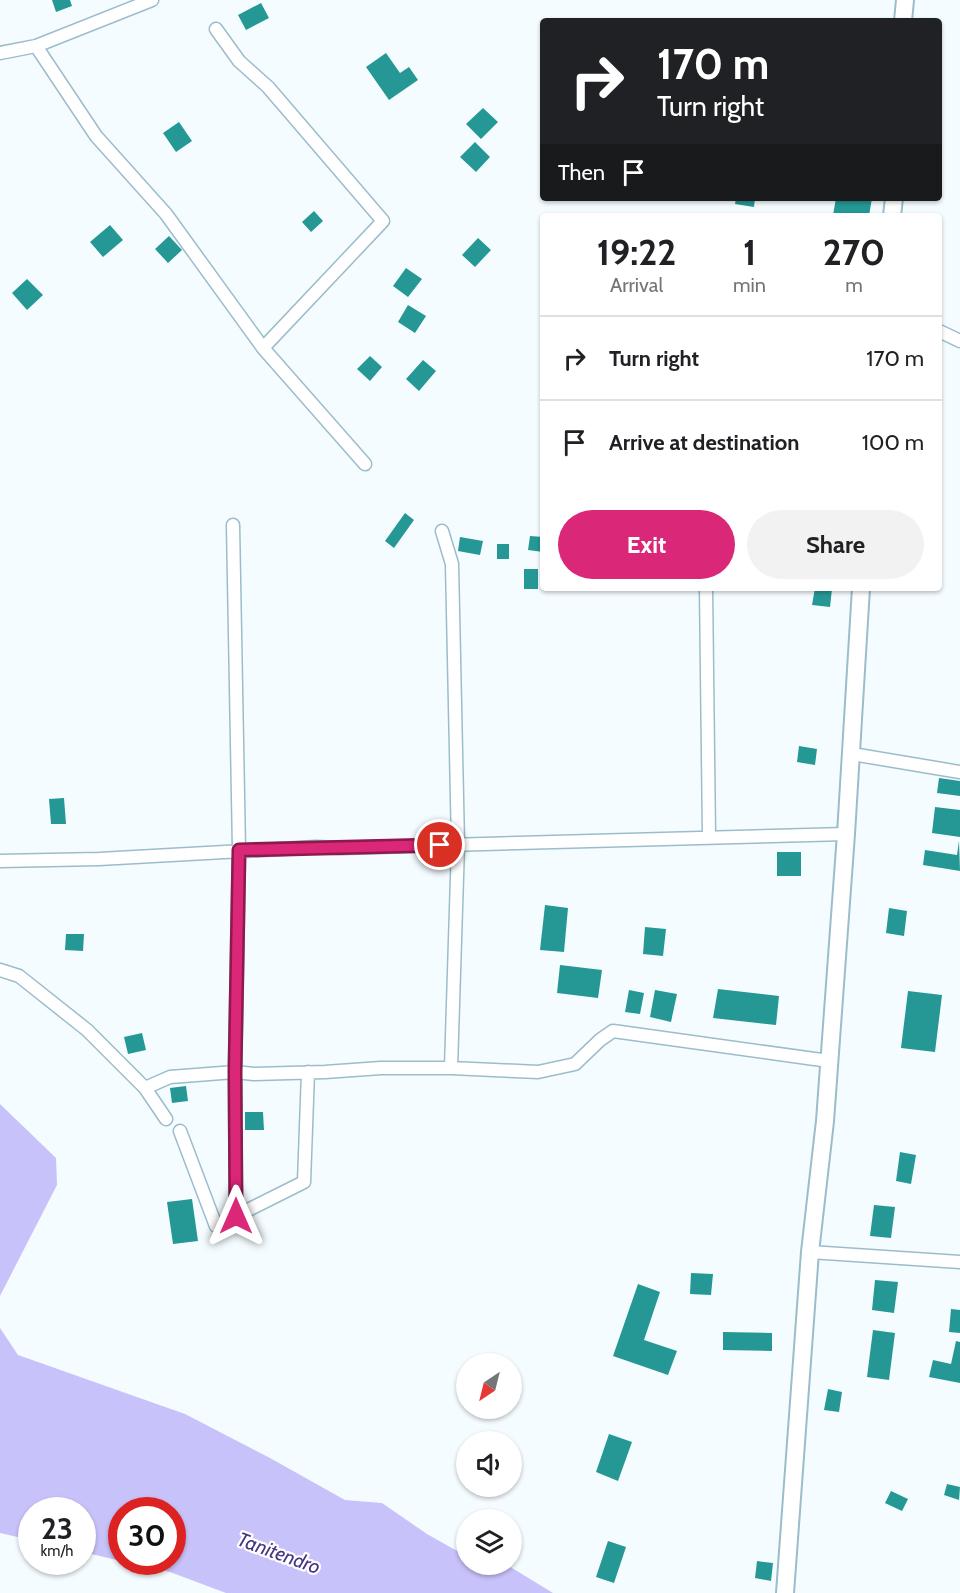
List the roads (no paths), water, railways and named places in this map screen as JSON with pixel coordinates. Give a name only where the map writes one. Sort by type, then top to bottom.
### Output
[{"type":"main road","points":[[903,18],[905,0]]},
{"type":"main road","points":[[785,1593],[810,1252],[825,1121],[852,754],[861,591]]},
{"type":"street","points":[[0,54],[36,46],[152,0]]},
{"type":"street","points":[[216,29],[239,61],[268,87],[383,221],[263,348]]},
{"type":"street","points":[[36,46],[96,136],[166,214],[263,348],[365,464]]},
{"type":"street","points":[[942,332],[960,341]]},
{"type":"street","points":[[233,525],[239,850],[235,1072],[236,1216]]},
{"type":"street","points":[[442,531],[452,564],[458,845],[451,1068]]},
{"type":"street","points":[[706,591],[710,837]]},
{"type":"street","points":[[852,754],[960,772]]},
{"type":"street","points":[[0,861],[99,860],[239,850],[846,834]]},
{"type":"street","points":[[0,970],[19,976],[87,1030],[146,1088],[166,1119]]},
{"type":"street","points":[[146,1088],[170,1077],[235,1072],[254,1074],[381,1068],[451,1068],[538,1072],[575,1064],[613,1031],[829,1061]]},
{"type":"street","points":[[180,1131],[216,1226],[304,1182],[308,1072]]},
{"type":"street","points":[[810,1252],[960,1262]]},
{"type":"water","points":[[0,1104],[56,1158],[57,1185],[0,1296]]},
{"type":"water","name":"Tanitendro","points":[[0,1328],[18,1355],[185,1414],[345,1500],[382,1503],[427,1534],[456,1550],[456,1575],[522,1574],[553,1593],[226,1593],[178,1575],[186,1575],[186,1497],[108,1497],[108,1558],[96,1555],[96,1497],[18,1497],[18,1537],[0,1533]]}]
